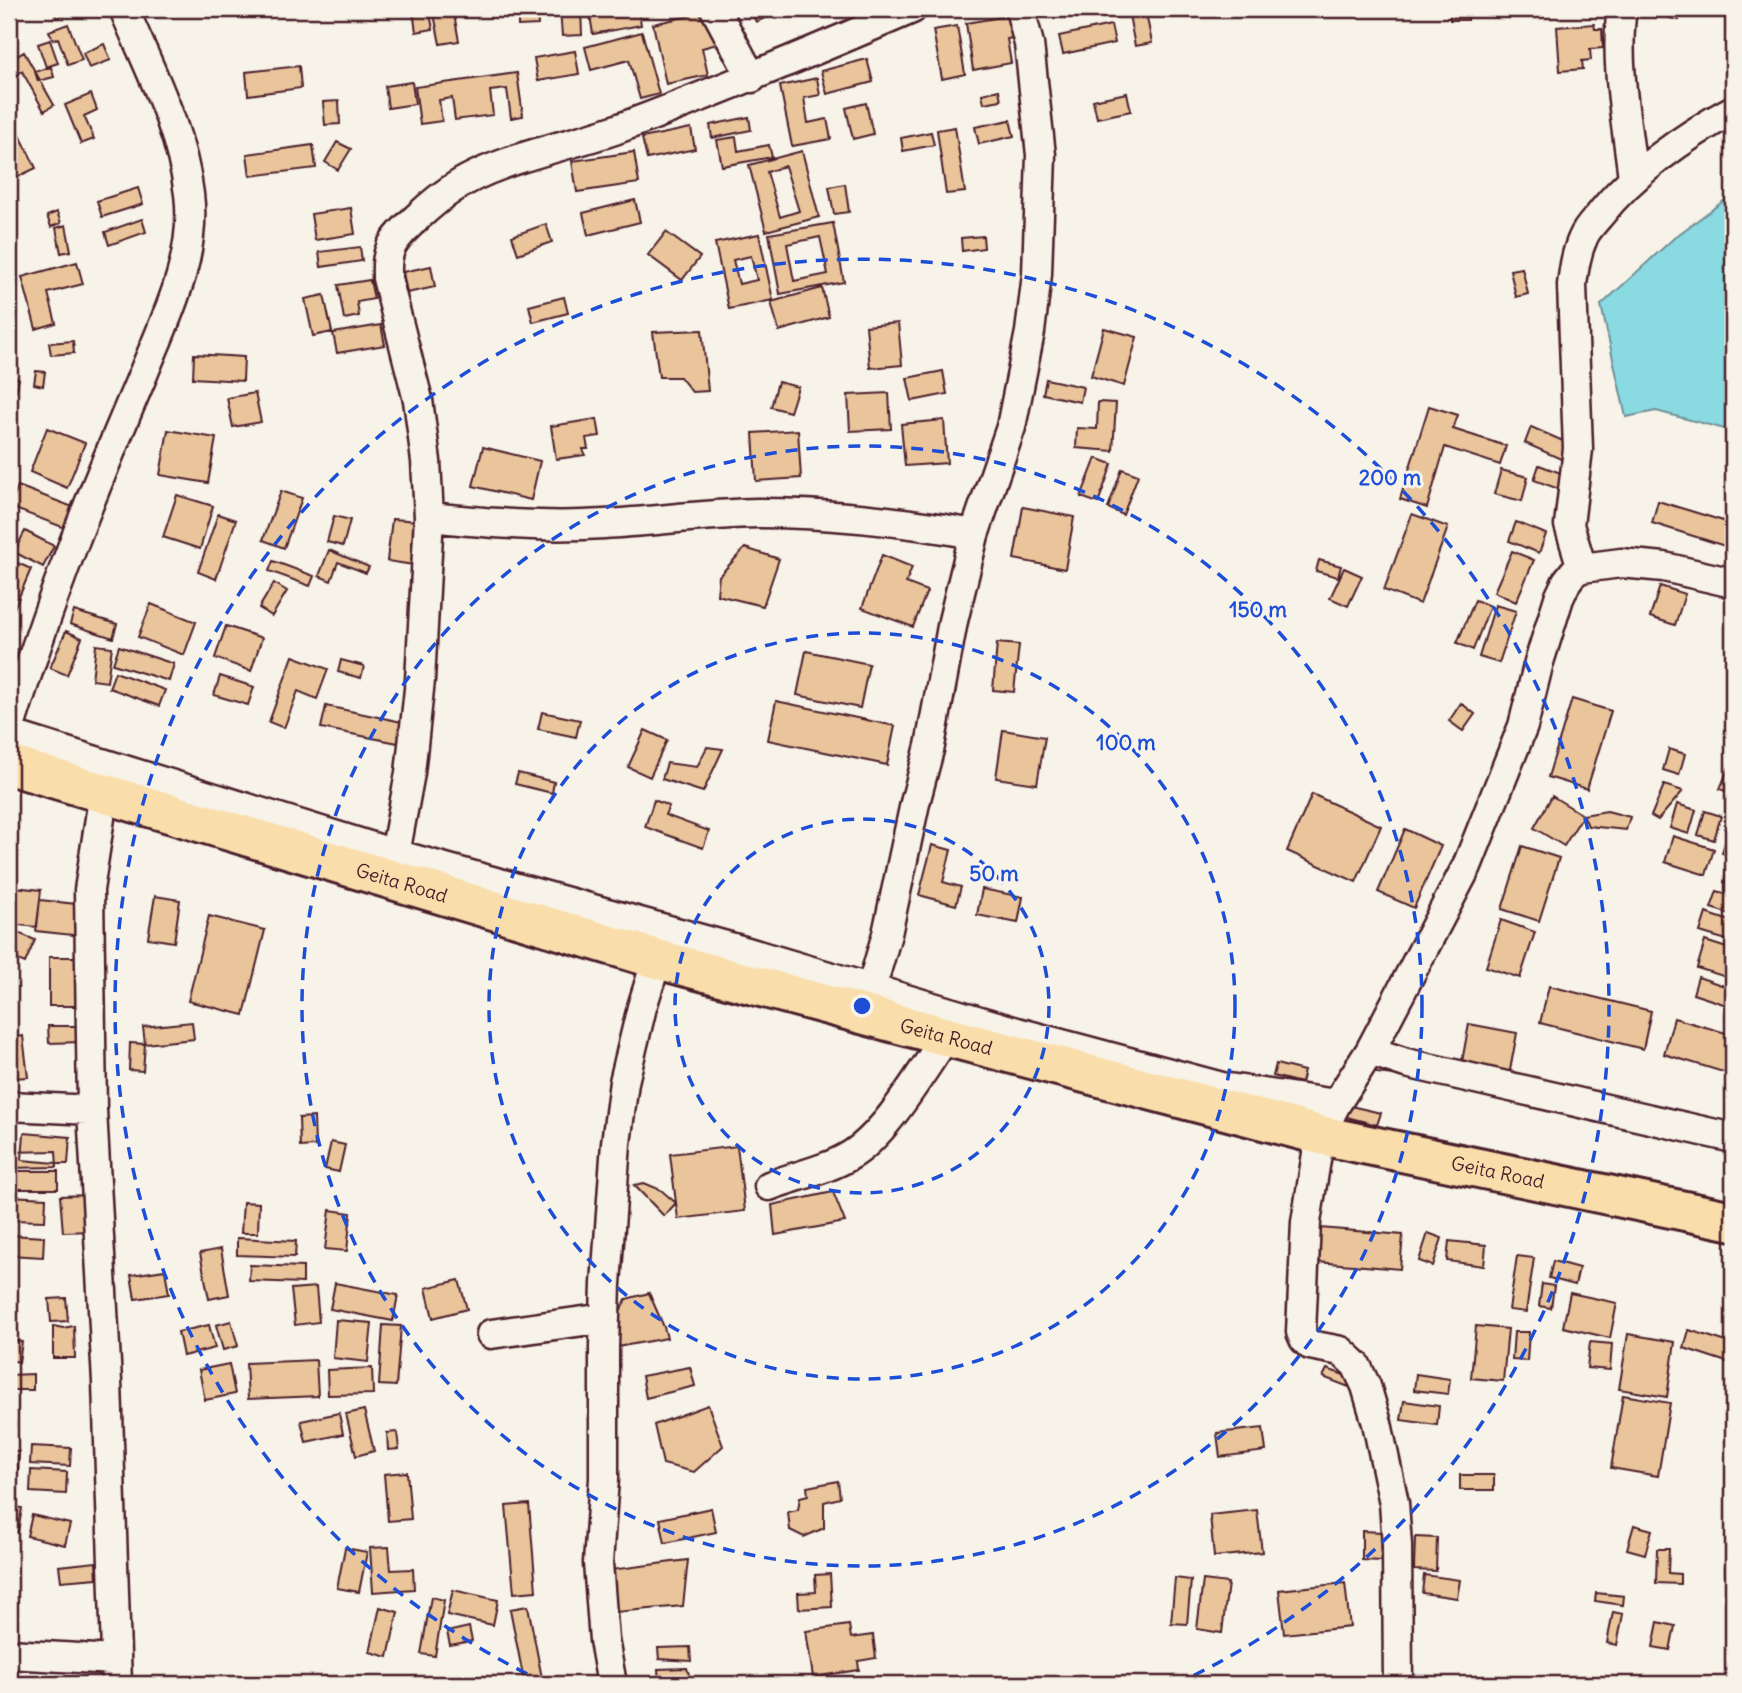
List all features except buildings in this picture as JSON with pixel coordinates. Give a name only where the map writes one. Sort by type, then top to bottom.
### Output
[{"type":"highway","name":"Geita Road","points":[[9,765],[657,959],[946,1037],[1328,1120],[1733,1221]]},
{"type":"street","points":[[124,9],[167,110],[184,163],[190,206],[187,249],[173,301],[85,513],[43,623],[9,732],[395,854],[744,951],[1017,1032],[1222,1087],[1328,1120]]},
{"type":"street","points":[[715,9],[752,78]]},
{"type":"street","points":[[395,854],[410,773],[429,517],[426,461],[418,400],[387,278],[386,261],[392,245],[443,196],[476,176],[613,130],[752,78],[912,9]]},
{"type":"street","points":[[871,989],[887,934],[930,746],[953,621],[974,534],[1011,427],[1030,331],[1037,274],[1041,155],[1028,44],[1020,9]]},
{"type":"street","points":[[1622,9],[1619,25],[1622,82],[1633,178]]},
{"type":"street","points":[[1583,568],[1570,525],[1578,449],[1572,285],[1583,236],[1633,178],[1711,122],[1733,110]]},
{"type":"street","points":[[429,517],[547,526],[674,517],[842,515],[974,534]]},
{"type":"street","points":[[1398,1684],[1395,1514],[1377,1423],[1366,1386],[1356,1365],[1341,1351],[1310,1345],[1301,1332],[1306,1222],[1328,1120],[1370,1051],[1467,866],[1523,726],[1559,598],[1574,572],[1609,564],[1644,564],[1733,583]]},
{"type":"street","points":[[9,1654],[116,1672],[107,1382],[92,1110],[89,890],[104,792]]},
{"type":"street","points":[[612,1684],[604,1640],[598,1563],[604,1479],[605,1318],[616,1143],[622,1093],[642,1007],[657,959]]},
{"type":"street","points":[[769,1185],[850,1156],[866,1144],[894,1111],[946,1037]]},
{"type":"street","points":[[1370,1051],[1416,1066],[1733,1138]]},
{"type":"street","points":[[9,1106],[92,1110]]},
{"type":"street","points":[[491,1334],[605,1318]]},
{"type":"water","points":[[1733,194],[1732,431],[1656,411],[1626,417],[1601,305],[1675,237]]}]
